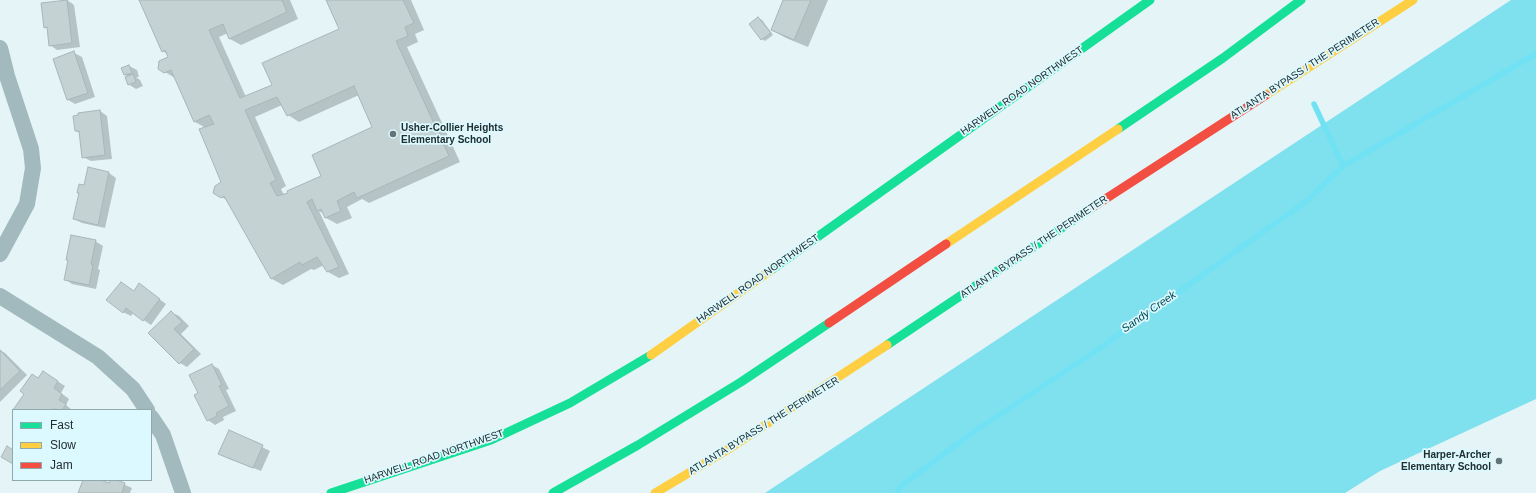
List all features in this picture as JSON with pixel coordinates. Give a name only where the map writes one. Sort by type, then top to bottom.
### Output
[{"type":"main road","name":"HARWELL ROAD NORTHWEST","points":[[331,493],[491,440],[570,403],[648,357],[1150,0]]},
{"type":"main road","points":[[553,493],[638,445],[747,378],[1210,67],[1301,0]]},
{"type":"main road","name":"ATLANTA BYPASS / THE PERIMETER","points":[[655,493],[728,450],[856,368],[1131,182],[1412,0]]},
{"type":"street","points":[[0,48],[7,76],[31,150],[34,168],[27,204],[0,254]]},
{"type":"street","points":[[0,296],[98,357],[133,389],[146,409]]},
{"type":"street","points":[[152,418],[163,435],[183,493]]},
{"type":"shaded area","points":[[1511,0],[1536,0],[1536,399],[1380,471],[1345,493],[765,493]]},
{"type":"building","points":[[67,0],[72,43],[49,46],[47,27],[44,28],[41,3]]},
{"type":"building","points":[[139,0],[282,0],[287,12],[229,39],[223,24],[209,30],[240,98],[272,85],[262,63],[339,29],[326,0],[403,0],[414,23],[405,27],[408,36],[396,41],[449,156],[357,198],[354,192],[337,201],[341,211],[325,218],[321,209],[317,211],[312,199],[307,202],[339,267],[327,272],[317,257],[302,265],[300,262],[271,279],[224,196],[221,198],[213,193],[215,186],[221,182],[199,129],[214,124],[209,115],[194,122],[171,70],[164,73],[158,69],[159,61],[168,57],[165,50],[162,52]],"holes":[[[354,86],[372,127],[312,155],[321,176],[287,191],[288,193],[277,196],[270,183],[276,180],[245,110],[277,97],[287,116]]]},
{"type":"building","points":[[783,0],[811,0],[794,40],[771,30]]},
{"type":"building","points":[[758,17],[771,33],[761,40],[749,24]]},
{"type":"building","points":[[74,51],[88,93],[67,100],[53,59]]},
{"type":"building","points":[[129,65],[132,73],[124,75],[121,68]]},
{"type":"building","points":[[133,74],[136,82],[128,85],[125,77]]},
{"type":"building","points":[[100,110],[105,155],[82,158],[79,131],[75,131],[73,116],[78,115],[78,113]]},
{"type":"building","points":[[88,167],[109,172],[98,225],[73,219],[79,193],[77,193],[79,184],[84,185]]},
{"type":"building","points":[[71,235],[96,240],[91,264],[93,265],[89,285],[64,280]]},
{"type":"building","points":[[121,282],[134,291],[139,283],[160,299],[143,321],[126,308],[123,313],[106,300]]},
{"type":"building","points":[[171,311],[182,322],[174,329],[194,349],[179,364],[148,333]]},
{"type":"building","points":[[0,350],[20,371],[0,390]]},
{"type":"building","points":[[212,364],[222,385],[219,386],[229,406],[216,413],[217,416],[207,421],[194,395],[198,393],[189,375]]},
{"type":"building","points":[[43,371],[58,381],[54,388],[62,394],[59,400],[66,404],[63,409],[14,409],[24,394],[20,391],[32,374],[38,378]]},
{"type":"building","points":[[229,430],[263,445],[253,468],[218,454]]},
{"type":"building","points":[[7,446],[12,449],[12,463],[1,457]]},
{"type":"building","points":[[83,481],[104,481],[109,483],[110,481],[120,481],[125,483],[122,493],[78,493]]},
{"type":"waterway","name":"Sandy Creek","points":[[897,493],[901,486],[976,430],[1090,355],[1308,200],[1343,166],[1536,54]]},
{"type":"waterway","name":"Sandy Creek","points":[[1314,104],[1343,166]]},
{"type":"traffic: fast","points":[[771,270],[1150,0]]},
{"type":"traffic: fast","points":[[1118,129],[1223,58],[1301,0]]},
{"type":"traffic: fast","points":[[887,345],[1093,207]]},
{"type":"traffic: fast","points":[[553,493],[638,445],[741,382],[829,323]]},
{"type":"traffic: fast","points":[[331,493],[491,440],[570,403],[651,355]]},
{"type":"traffic: slow","points":[[1266,95],[1413,0]]},
{"type":"traffic: slow","points":[[946,244],[1118,129]]},
{"type":"traffic: slow","points":[[651,355],[771,270]]},
{"type":"traffic: slow","points":[[655,493],[727,450],[887,345]]},
{"type":"traffic: jam","points":[[1093,207],[1266,95]]},
{"type":"traffic: jam","points":[[829,323],[946,244]]},
{"type":"place","name":"Usher-Collier Heights Elementary School","points":[[393,134]]},
{"type":"place","name":"Harper-Archer Elementary School","points":[[1499,461]]}]
